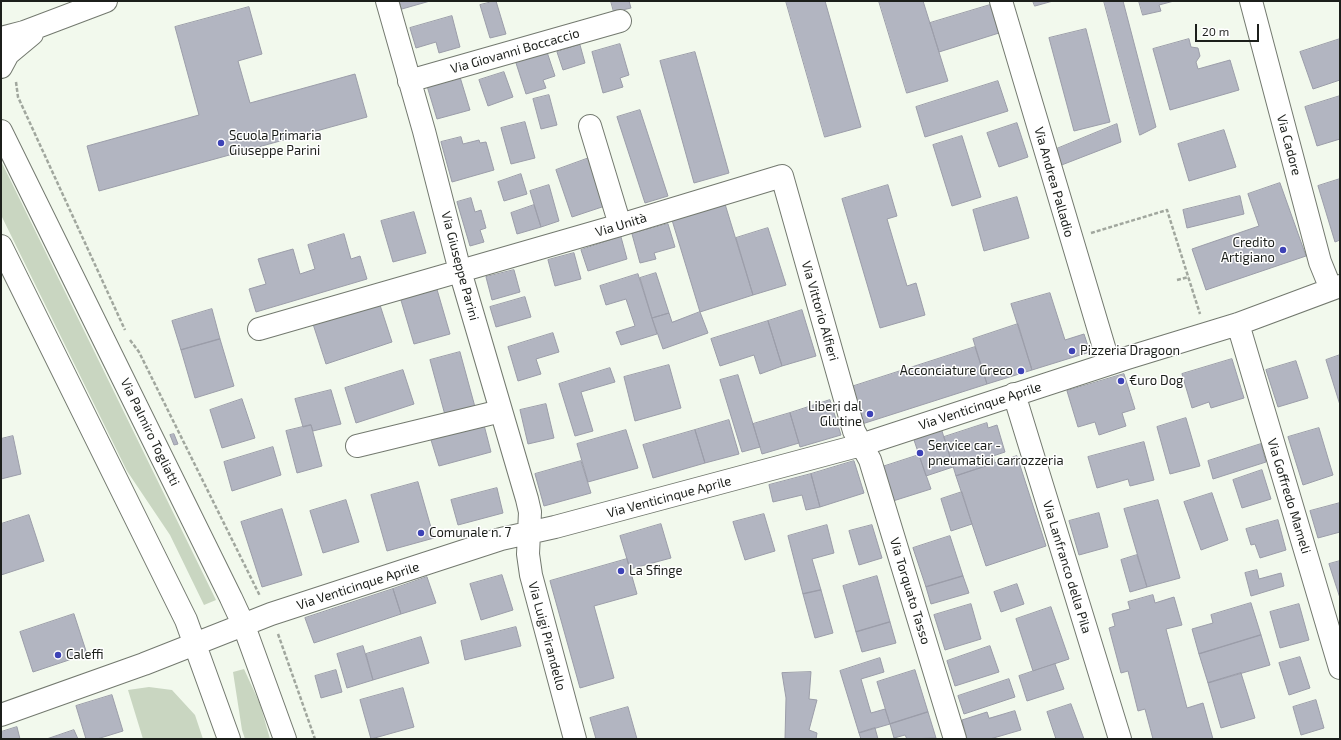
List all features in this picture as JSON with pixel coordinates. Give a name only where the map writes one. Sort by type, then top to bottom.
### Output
[{"type":"street","points":[[1,38],[24,32],[106,1]]},
{"type":"street","name":"Via Giuseppe Parini","points":[[387,1],[424,131],[460,271],[527,499],[530,512],[530,531]]},
{"type":"street","name":"Via Andrea Palladio","points":[[1001,1],[1109,364]]},
{"type":"street","name":"Via Cadore","points":[[1251,1],[1320,262],[1335,287]]},
{"type":"street","points":[[8,71],[8,54],[30,36],[54,21]]},
{"type":"street","name":"Via Giovanni Boccaccio","points":[[409,81],[620,21]]},
{"type":"street","points":[[590,126],[620,225]]},
{"type":"street","name":"Via Palmiro Togliatti","points":[[1,131],[244,626],[285,739]]},
{"type":"street","name":"Via Unità","points":[[259,330],[620,225],[782,176]]},
{"type":"street","name":"Via Vittorio Alfieri","points":[[782,176],[854,431],[861,445]]},
{"type":"street","points":[[1,246],[182,613],[229,739]]},
{"type":"street","name":"Via Venticinque Aprile","points":[[1,715],[195,645],[271,614],[530,531],[555,527],[861,445],[1014,394],[1238,324],[1335,287]]},
{"type":"street","name":"Via Goffredo Mameli","points":[[1238,324],[1340,668]]},
{"type":"street","name":"Via Lanfranco della Pila","points":[[1014,394],[1120,739]]},
{"type":"street","points":[[356,446],[501,411]]},
{"type":"street","name":"Via Torquato Tasso","points":[[861,445],[870,460],[954,739]]},
{"type":"street","name":"Via Luigi Pirandello","points":[[530,531],[528,554],[531,575],[575,739]]},
{"type":"path","points":[[8,71],[18,97],[128,336],[139,352],[254,587],[271,614],[316,739]]},
{"type":"path","points":[[1071,239],[1166,210],[1189,276],[1206,333]]},
{"type":"path","points":[[1177,280],[1189,276]]},
{"type":"green space","points":[[1,161],[216,600],[204,605],[170,535],[127,471],[1,215]]},
{"type":"green space","points":[[244,669],[260,704],[270,739],[245,739],[242,730],[233,672]]},
{"type":"green space","points":[[149,687],[172,690],[195,715],[203,739],[143,739],[128,690]]},
{"type":"building","points":[[400,1],[430,1],[402,9]]},
{"type":"building","points":[[496,1],[506,34],[490,38],[480,5]]},
{"type":"building","points":[[611,1],[629,1],[631,8],[614,12]]},
{"type":"building","points":[[786,1],[825,1],[861,127],[825,137]]},
{"type":"building","points":[[879,1],[923,1],[948,81],[907,93]]},
{"type":"building","points":[[1033,1],[1053,1],[1035,6]]},
{"type":"building","points":[[1104,1],[1123,1],[1156,127],[1140,135]]},
{"type":"building","points":[[1139,1],[1174,1],[1159,5],[1161,11],[1143,15]]},
{"type":"building","points":[[990,5],[999,33],[939,52],[930,23]]},
{"type":"building","points":[[249,7],[262,54],[238,61],[250,103],[355,74],[367,117],[99,191],[87,146],[199,115],[175,27]]},
{"type":"building","points":[[452,16],[460,47],[439,53],[436,42],[416,48],[410,28]]},
{"type":"building","points":[[1086,29],[1110,122],[1074,131],[1049,38]]},
{"type":"building","points":[[1189,39],[1191,47],[1198,48],[1200,56],[1196,62],[1198,69],[1230,60],[1239,90],[1170,110],[1153,49]]},
{"type":"building","points":[[1340,39],[1340,80],[1313,89],[1300,52]]},
{"type":"building","points":[[620,44],[629,75],[620,78],[623,87],[603,93],[592,52]]},
{"type":"building","points":[[580,45],[585,63],[563,70],[557,52]]},
{"type":"building","points":[[547,52],[555,76],[543,80],[546,88],[526,94],[516,63]]},
{"type":"building","points":[[695,52],[729,173],[694,183],[660,61]]},
{"type":"building","points":[[504,72],[513,97],[488,106],[479,80]]},
{"type":"building","points":[[460,77],[470,110],[437,119],[427,86]]},
{"type":"building","points":[[998,81],[1008,111],[925,137],[916,107]]},
{"type":"building","points":[[549,95],[557,125],[541,129],[533,99]]},
{"type":"building","points":[[1340,96],[1340,139],[1317,146],[1305,107]]},
{"type":"building","points":[[640,110],[668,196],[645,203],[617,117]]},
{"type":"building","points":[[525,122],[535,158],[511,164],[501,128]]},
{"type":"building","points":[[1017,123],[1028,157],[999,167],[987,133]]},
{"type":"building","points":[[1117,124],[1121,142],[1059,166],[1054,150]]},
{"type":"building","points":[[1224,130],[1236,167],[1189,181],[1178,144]]},
{"type":"building","points":[[962,136],[981,197],[952,206],[933,145]]},
{"type":"building","points":[[461,137],[463,144],[479,140],[480,143],[486,142],[494,170],[452,182],[441,142]]},
{"type":"building","points":[[589,158],[605,206],[572,217],[556,170]]},
{"type":"building","points":[[521,174],[527,194],[504,201],[498,182]]},
{"type":"building","points":[[1340,179],[1340,240],[1335,242],[1318,186]]},
{"type":"building","points":[[1280,183],[1306,256],[1206,290],[1192,249],[1259,226],[1248,194]]},
{"type":"building","points":[[549,185],[559,221],[541,227],[530,191]]},
{"type":"building","points":[[888,185],[897,216],[887,219],[907,286],[916,283],[925,315],[880,328],[842,199]]},
{"type":"building","points":[[1240,196],[1244,214],[1187,228],[1183,210]]},
{"type":"building","points":[[1017,197],[1029,238],[984,251],[973,210]]},
{"type":"building","points":[[471,198],[475,212],[481,210],[486,228],[480,230],[484,242],[470,246],[457,202]]},
{"type":"building","points":[[725,204],[753,295],[700,312],[672,220]]},
{"type":"building","points":[[534,205],[541,227],[517,234],[511,213]]},
{"type":"building","points":[[414,212],[426,253],[393,262],[381,221]]},
{"type":"building","points":[[668,224],[675,247],[654,253],[656,259],[640,263],[632,234]]},
{"type":"building","points":[[768,228],[786,285],[753,295],[736,238]]},
{"type":"building","points":[[344,234],[351,259],[360,256],[367,279],[256,312],[249,289],[266,284],[258,259],[293,249],[300,274],[315,269],[308,245]]},
{"type":"building","points":[[621,237],[627,259],[588,271],[581,250]]},
{"type":"building","points":[[574,253],[581,279],[555,286],[548,260]]},
{"type":"building","points":[[514,270],[520,292],[492,300],[486,277]]},
{"type":"building","points":[[656,273],[669,313],[652,318],[640,278]]},
{"type":"building","points":[[638,274],[657,334],[621,345],[616,332],[635,326],[626,299],[606,305],[600,286]]},
{"type":"building","points":[[436,286],[450,334],[414,344],[400,297]]},
{"type":"building","points":[[1050,293],[1065,340],[1084,334],[1090,352],[1032,370],[1011,304]]},
{"type":"building","points":[[525,297],[531,317],[496,327],[490,307]]},
{"type":"building","points":[[379,302],[392,342],[326,364],[313,324]]},
{"type":"building","points":[[212,309],[220,339],[181,350],[172,321]]},
{"type":"building","points":[[802,310],[816,356],[782,366],[768,321]]},
{"type":"building","points":[[700,312],[708,333],[663,349],[652,318],[669,313],[672,322]]},
{"type":"building","points":[[768,321],[782,366],[760,374],[754,355],[720,366],[711,339]]},
{"type":"building","points":[[1018,324],[1032,370],[987,384],[973,339]]},
{"type":"building","points":[[553,333],[559,352],[536,359],[541,374],[518,381],[508,347]]},
{"type":"building","points":[[220,339],[234,386],[195,398],[181,350]]},
{"type":"building","points":[[975,347],[987,384],[862,424],[851,387]]},
{"type":"building","points":[[460,352],[475,407],[445,415],[430,360]]},
{"type":"building","points":[[1340,355],[1340,405],[1326,360]]},
{"type":"building","points":[[1232,359],[1244,398],[1211,408],[1209,402],[1192,408],[1182,374]]},
{"type":"building","points":[[1296,361],[1308,398],[1278,407],[1266,370]]},
{"type":"building","points":[[669,365],[681,408],[635,421],[624,377]]},
{"type":"building","points":[[610,368],[615,382],[581,392],[593,431],[575,436],[559,384]]},
{"type":"building","points":[[403,370],[414,404],[356,423],[345,388]]},
{"type":"building","points":[[1124,374],[1135,409],[1122,413],[1126,426],[1099,435],[1095,422],[1078,427],[1067,391]]},
{"type":"building","points":[[738,375],[760,447],[742,452],[720,380]]},
{"type":"building","points":[[331,390],[341,424],[313,431],[311,425],[303,427],[295,399]]},
{"type":"building","points":[[242,399],[255,438],[222,448],[210,410]]},
{"type":"building","points":[[830,400],[841,435],[800,447],[790,413]]},
{"type":"building","points":[[546,404],[554,438],[528,444],[520,410]]},
{"type":"building","points":[[790,413],[799,443],[762,454],[753,424]]},
{"type":"building","points":[[1186,418],[1200,466],[1170,474],[1157,427]]},
{"type":"building","points":[[729,420],[739,454],[705,463],[695,430]]},
{"type":"building","points":[[987,423],[988,428],[997,425],[1005,452],[993,456],[995,463],[956,476],[944,437]]},
{"type":"building","points":[[311,425],[322,466],[297,473],[286,431]]},
{"type":"building","points":[[484,425],[491,452],[439,466],[431,440]]},
{"type":"building","points":[[1319,428],[1333,475],[1303,485],[1288,437]]},
{"type":"building","points":[[626,430],[638,468],[588,482],[577,444]]},
{"type":"building","points":[[695,430],[705,463],[653,478],[643,445]]},
{"type":"building","points":[[942,431],[953,467],[926,476],[914,440]]},
{"type":"building","points":[[174,434],[178,444],[174,445],[170,435]]},
{"type":"building","points":[[13,436],[21,474],[1,479],[1,439]]},
{"type":"building","points":[[1144,442],[1154,480],[1130,486],[1128,479],[1097,488],[1088,457]]},
{"type":"building","points":[[1261,444],[1266,462],[1213,479],[1208,461]]},
{"type":"building","points":[[273,447],[281,475],[232,491],[224,462]]},
{"type":"building","points":[[919,455],[931,489],[893,501],[882,467]]},
{"type":"building","points":[[1017,456],[1046,546],[986,566],[956,476]]},
{"type":"building","points":[[581,461],[591,493],[544,506],[535,474]]},
{"type":"building","points":[[854,461],[864,493],[820,507],[811,474]]},
{"type":"building","points":[[1262,470],[1271,499],[1242,508],[1233,480]]},
{"type":"building","points":[[811,474],[820,507],[806,510],[802,495],[773,502],[769,485]]},
{"type":"building","points":[[418,482],[434,538],[387,551],[371,495]]},
{"type":"building","points":[[497,488],[503,513],[458,525],[451,500]]},
{"type":"building","points":[[962,492],[972,524],[951,531],[941,499]]},
{"type":"building","points":[[1212,493],[1228,540],[1201,550],[1184,502]]},
{"type":"building","points":[[346,500],[359,542],[323,553],[310,511]]},
{"type":"building","points":[[1158,500],[1180,578],[1147,587],[1124,509]]},
{"type":"building","points":[[1340,503],[1340,532],[1318,538],[1310,511]]},
{"type":"building","points":[[282,509],[302,575],[262,587],[241,522]]},
{"type":"building","points":[[1099,513],[1108,547],[1079,555],[1069,521]]},
{"type":"building","points":[[764,514],[775,551],[745,560],[733,522]]},
{"type":"building","points":[[29,515],[44,561],[1,575],[1,524]]},
{"type":"building","points":[[1278,520],[1286,550],[1260,558],[1255,544],[1251,545],[1246,529]]},
{"type":"building","points":[[661,524],[671,558],[630,569],[620,536]]},
{"type":"building","points":[[827,525],[834,553],[812,559],[821,590],[803,594],[788,536]]},
{"type":"building","points":[[872,525],[882,558],[859,565],[849,531]]},
{"type":"building","points":[[950,536],[963,576],[926,587],[913,548]]},
{"type":"building","points":[[1137,555],[1147,587],[1130,592],[1121,560]]},
{"type":"building","points":[[627,559],[637,594],[594,606],[614,678],[580,688],[550,581]]},
{"type":"building","points":[[1340,561],[1340,598],[1329,564]]},
{"type":"building","points":[[1257,570],[1259,579],[1281,573],[1284,586],[1251,596],[1245,573]]},
{"type":"building","points":[[502,575],[513,610],[481,620],[470,584]]},
{"type":"building","points":[[877,576],[890,622],[856,632],[843,586]]},
{"type":"building","points":[[963,576],[969,593],[931,604],[926,587]]},
{"type":"building","points":[[427,577],[436,603],[401,614],[393,589]]},
{"type":"building","points":[[1017,584],[1024,604],[1001,612],[994,592]]},
{"type":"building","points":[[393,589],[401,614],[314,643],[305,618]]},
{"type":"building","points":[[821,590],[833,633],[815,638],[803,594]]},
{"type":"building","points":[[1153,595],[1155,603],[1174,597],[1182,625],[1166,629],[1187,708],[1203,703],[1213,739],[1153,739],[1145,709],[1138,711],[1128,671],[1121,673],[1109,628],[1115,626],[1112,614],[1130,609],[1128,602]]},
{"type":"building","points":[[1251,603],[1261,635],[1199,654],[1192,629],[1213,623],[1211,615]]},
{"type":"building","points":[[971,604],[981,639],[945,650],[934,615]]},
{"type":"building","points":[[1299,604],[1309,640],[1280,648],[1270,612]]},
{"type":"building","points":[[1051,607],[1069,659],[1033,671],[1016,619]]},
{"type":"building","points":[[74,614],[87,654],[33,672],[20,632]]},
{"type":"building","points":[[890,622],[896,643],[862,652],[856,632]]},
{"type":"building","points":[[516,627],[521,646],[465,660],[461,641]]},
{"type":"building","points":[[1261,635],[1270,665],[1208,683],[1199,654]]},
{"type":"building","points":[[421,637],[429,663],[373,680],[366,654]]},
{"type":"building","points":[[363,646],[373,680],[347,688],[337,654]]},
{"type":"building","points":[[990,646],[999,672],[955,686],[947,661]]},
{"type":"building","points":[[1300,657],[1310,688],[1289,695],[1279,663]]},
{"type":"building","points":[[880,658],[884,672],[861,679],[871,713],[885,709],[890,724],[859,733],[840,671]]},
{"type":"building","points":[[1055,664],[1064,689],[1027,701],[1019,676]]},
{"type":"building","points":[[336,670],[342,692],[321,698],[315,676]]},
{"type":"building","points":[[915,670],[928,712],[890,724],[877,682]]},
{"type":"building","points":[[811,672],[809,699],[817,700],[809,730],[817,733],[816,739],[785,739],[786,698],[782,673]]},
{"type":"building","points":[[1241,673],[1255,718],[1221,728],[1208,683]]},
{"type":"building","points":[[1009,679],[1015,697],[964,714],[958,696]]},
{"type":"building","points":[[403,688],[414,727],[371,739],[360,700]]},
{"type":"building","points":[[112,695],[123,731],[97,739],[86,739],[76,706]]},
{"type":"building","points":[[1316,700],[1324,728],[1301,735],[1293,707]]},
{"type":"building","points":[[1071,704],[1084,739],[1056,739],[1047,712]]},
{"type":"building","points":[[628,707],[637,739],[596,739],[590,718]]},
{"type":"building","points":[[1015,711],[1021,730],[990,739],[967,739],[962,720],[987,712],[989,718]]},
{"type":"building","points":[[928,712],[936,738],[907,739],[905,735],[894,738],[890,724]]},
{"type":"building","points":[[17,727],[20,739],[1,739],[1,732]]},
{"type":"building","points":[[875,728],[878,739],[861,739],[859,733]]},
{"type":"building","points":[[74,730],[78,739],[47,739]]},
{"type":"place","name":"Scuola Primaria Giuseppe Parini","points":[[221,143]]},
{"type":"place","name":"Credito Artigiano","points":[[1283,250]]},
{"type":"place","name":"Pizzeria Dragoon","points":[[1072,351]]},
{"type":"place","name":"Acconciature Greco","points":[[1021,371]]},
{"type":"place","name":"€uro Dog","points":[[1121,381]]},
{"type":"place","name":"Liberi dal Glutine","points":[[870,414]]},
{"type":"place","name":"Service car - pneumatici carrozzeria","points":[[920,453]]},
{"type":"place","name":"Comunale n. 7","points":[[421,533]]},
{"type":"place","name":"La Sfinge","points":[[621,571]]},
{"type":"place","name":"Caleffi","points":[[58,655]]}]
